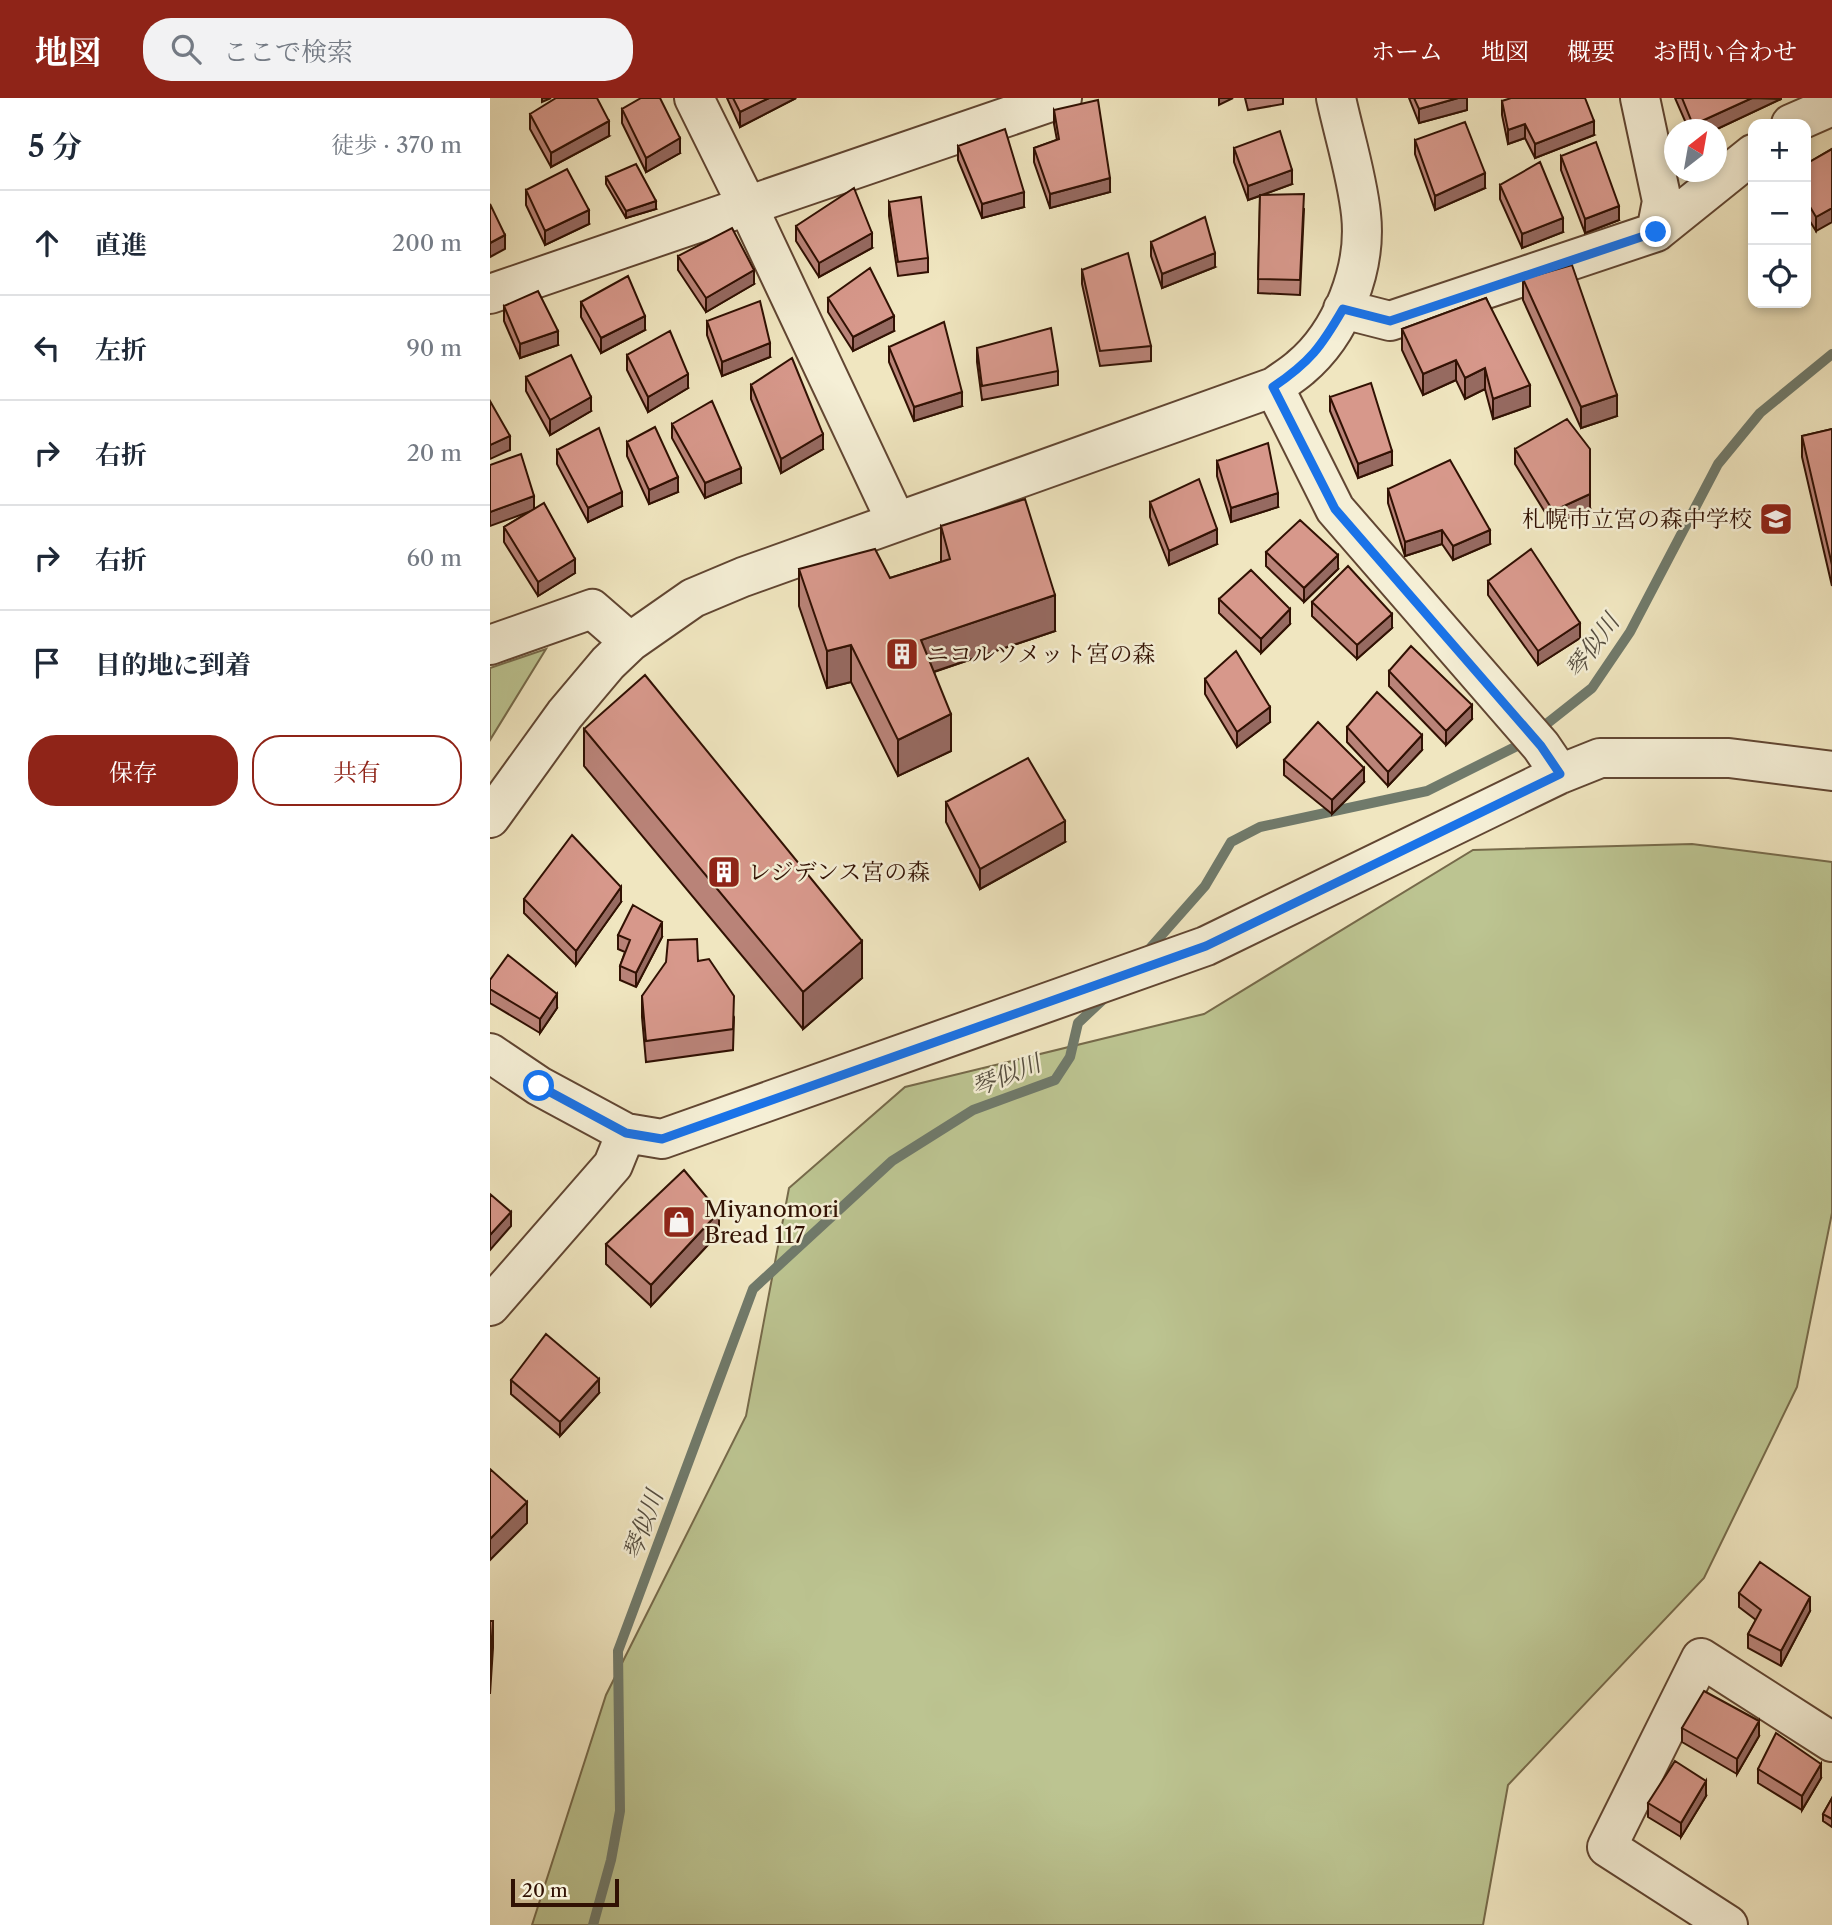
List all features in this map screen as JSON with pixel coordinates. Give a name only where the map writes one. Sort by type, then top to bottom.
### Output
[{"type":"street","points":[[694,98],[896,521]]},
{"type":"street","points":[[490,293],[1062,98]]},
{"type":"street","points":[[490,818],[565,714],[608,663],[630,642],[693,598],[896,521],[1273,387],[1301,368],[1324,342],[1356,284],[1361,252],[1361,214],[1336,98]]},
{"type":"street","points":[[1640,98],[1662,201],[1656,232]]},
{"type":"street","points":[[1802,119],[1832,106]]},
{"type":"street","points":[[1343,309],[1390,321],[1656,232],[1748,158]]},
{"type":"street","points":[[1273,387],[1335,509],[1541,746],[1560,774]]},
{"type":"street","points":[[490,645],[592,609],[630,642]]},
{"type":"street","points":[[490,1053],[539,1086],[626,1133],[662,1139],[1206,946],[1560,774],[1600,758],[1729,758],[1832,771]]},
{"type":"street","points":[[490,1306],[613,1166],[626,1133]]},
{"type":"street","points":[[1728,1925],[1607,1847],[1701,1657],[1832,1742]]},
{"type":"green space","points":[[546,649],[490,740],[490,668]]},
{"type":"green space","points":[[1692,844],[1832,862],[1832,1213],[1797,1387],[1704,1578],[1508,1785],[1483,1925],[532,1925],[606,1695],[746,1416],[789,1188],[905,1087],[1204,1014],[1473,850]]},
{"type":"building","points":[[556,98],[597,98],[609,121],[551,153],[530,114]]},
{"type":"building","points":[[641,98],[660,98],[680,138],[646,158],[622,109]]},
{"type":"building","points":[[733,98],[769,98],[740,112]]},
{"type":"building","points":[[1414,98],[1458,98],[1419,109]]},
{"type":"building","points":[[1511,98],[1585,98],[1594,121],[1535,144],[1525,124],[1508,130],[1502,101]]},
{"type":"building","points":[[1682,98],[1752,98],[1706,119],[1691,119]]},
{"type":"building","points":[[1098,100],[1110,178],[1050,194],[1034,148],[1059,139],[1054,110]]},
{"type":"building","points":[[1465,122],[1485,173],[1435,196],[1415,140]]},
{"type":"building","points":[[1005,129],[1024,192],[982,204],[958,146]]},
{"type":"building","points":[[1280,131],[1292,170],[1248,186],[1234,148]]},
{"type":"building","points":[[1596,142],[1619,206],[1585,219],[1561,156]]},
{"type":"building","points":[[1832,149],[1832,208],[1816,217],[1811,208],[1811,161]]},
{"type":"building","points":[[1540,162],[1563,218],[1522,234],[1500,185]]},
{"type":"building","points":[[636,164],[656,201],[626,211],[606,177]]},
{"type":"building","points":[[567,169],[589,210],[545,231],[526,190]]},
{"type":"building","points":[[854,188],[872,233],[819,263],[796,226]]},
{"type":"building","points":[[1304,194],[1300,280],[1258,279],[1260,195]]},
{"type":"building","points":[[921,197],[928,258],[898,262],[889,202]]},
{"type":"building","points":[[490,204],[505,235],[490,243]]},
{"type":"building","points":[[1205,217],[1215,253],[1162,274],[1151,242]]},
{"type":"building","points":[[732,228],[754,270],[706,298],[678,256]]},
{"type":"building","points":[[1128,253],[1151,346],[1100,351],[1082,270]]},
{"type":"building","points":[[1572,265],[1617,395],[1581,407],[1523,279]]},
{"type":"building","points":[[870,268],[894,316],[853,337],[828,298]]},
{"type":"building","points":[[628,276],[645,316],[601,338],[581,302]]},
{"type":"building","points":[[538,291],[558,331],[520,344],[504,306]]},
{"type":"building","points":[[1486,298],[1530,385],[1493,399],[1485,368],[1465,378],[1456,360],[1423,374],[1402,329]]},
{"type":"building","points":[[760,301],[770,343],[722,362],[707,321]]},
{"type":"building","points":[[944,322],[962,392],[914,407],[889,347]]},
{"type":"building","points":[[1051,328],[1058,371],[982,386],[977,348]]},
{"type":"building","points":[[670,331],[688,374],[648,397],[627,355]]},
{"type":"building","points":[[571,355],[591,397],[550,420],[526,377]]},
{"type":"building","points":[[792,358],[823,434],[781,459],[751,385]]},
{"type":"building","points":[[1371,383],[1392,451],[1358,464],[1330,397]]},
{"type":"building","points":[[490,401],[510,436],[490,445]]},
{"type":"building","points":[[712,401],[741,468],[705,483],[672,424]]},
{"type":"building","points":[[1567,419],[1590,449],[1590,494],[1553,511],[1515,449]]},
{"type":"building","points":[[655,427],[678,477],[649,490],[627,442]]},
{"type":"building","points":[[599,428],[622,492],[588,508],[557,450]]},
{"type":"building","points":[[1832,429],[1832,565],[1802,436]]},
{"type":"building","points":[[1268,443],[1278,493],[1231,508],[1217,461]]},
{"type":"building","points":[[521,454],[534,496],[490,512],[490,465]]},
{"type":"building","points":[[1450,460],[1490,530],[1453,546],[1442,530],[1405,542],[1388,489]]},
{"type":"building","points":[[1199,479],[1217,529],[1169,551],[1150,502]]},
{"type":"building","name":"ニコルソメット宮の森","points":[[1025,499],[1055,595],[921,640],[951,714],[898,740],[851,645],[827,651],[799,569],[875,549],[890,578],[950,559],[941,526]]},
{"type":"building","points":[[544,503],[575,559],[538,582],[504,527]]},
{"type":"building","points":[[1300,520],[1338,555],[1304,588],[1266,552]]},
{"type":"building","points":[[1531,549],[1580,623],[1538,651],[1488,581]]},
{"type":"building","points":[[1348,566],[1392,614],[1357,645],[1312,602]]},
{"type":"building","points":[[1251,570],[1290,609],[1261,639],[1219,599]]},
{"type":"building","points":[[1411,646],[1472,705],[1446,731],[1389,671]]},
{"type":"building","points":[[1236,651],[1270,707],[1237,732],[1205,679]]},
{"type":"building","name":"レジデンス宮の森","points":[[645,675],[862,941],[803,992],[584,729]]},
{"type":"building","points":[[1377,692],[1422,735],[1388,772],[1347,727]]},
{"type":"building","points":[[1318,722],[1364,768],[1332,800],[1284,760]]},
{"type":"building","points":[[1028,758],[1065,821],[980,869],[946,802]]},
{"type":"building","points":[[572,835],[621,887],[576,951],[524,899]]},
{"type":"building","points":[[633,905],[662,922],[636,973],[620,966],[630,940],[618,935]]},
{"type":"building","points":[[697,939],[698,961],[709,959],[734,996],[733,1029],[646,1041],[642,996],[666,962],[668,940]]},
{"type":"building","points":[[508,955],[557,994],[540,1019],[490,989],[490,980]]},
{"type":"building","points":[[684,1170],[719,1212],[651,1285],[606,1244]]},
{"type":"building","points":[[490,1194],[511,1212],[490,1235]]},
{"type":"building","points":[[546,1334],[599,1379],[560,1422],[511,1380]]},
{"type":"building","points":[[490,1469],[527,1502],[490,1539]]},
{"type":"building","points":[[1760,1562],[1810,1597],[1781,1651],[1748,1634],[1761,1610],[1739,1593]]},
{"type":"building","points":[[490,1621],[493,1621],[490,1667]]},
{"type":"building","points":[[1704,1691],[1759,1721],[1737,1759],[1682,1728]]},
{"type":"building","points":[[1776,1733],[1821,1764],[1802,1796],[1758,1769]]},
{"type":"building","points":[[1675,1761],[1706,1781],[1681,1823],[1648,1803]]},
{"type":"building","points":[[1832,1798],[1832,1819],[1823,1814]]},
{"type":"waterway","name":"琴似川","points":[[1144,955],[1205,886],[1231,842],[1260,827],[1427,791],[1521,744],[1592,688],[1630,632],[1718,464],[1760,413],[1832,354]]},
{"type":"waterway","name":"琴似川","points":[[593,1925],[611,1860],[620,1811],[618,1651],[753,1289],[892,1161],[973,1110],[1055,1080],[1070,1057],[1078,1023],[1110,993]]},
{"type":"place","name":"札幌市立宮の森中学校","points":[[1776,519]]},
{"type":"place","name":"ニコルソメット宮の森","points":[[902,654]]},
{"type":"place","name":"レジデンス宮の森","points":[[724,872]]},
{"type":"place","name":"Miyanomori Bread 117","points":[[679,1222]]},
{"type":"route","points":[[539,1086],[626,1133],[662,1139],[1206,946],[1560,774],[1541,746],[1335,509],[1273,387],[1301,368],[1324,342],[1343,309],[1390,321],[1656,232]]}]
